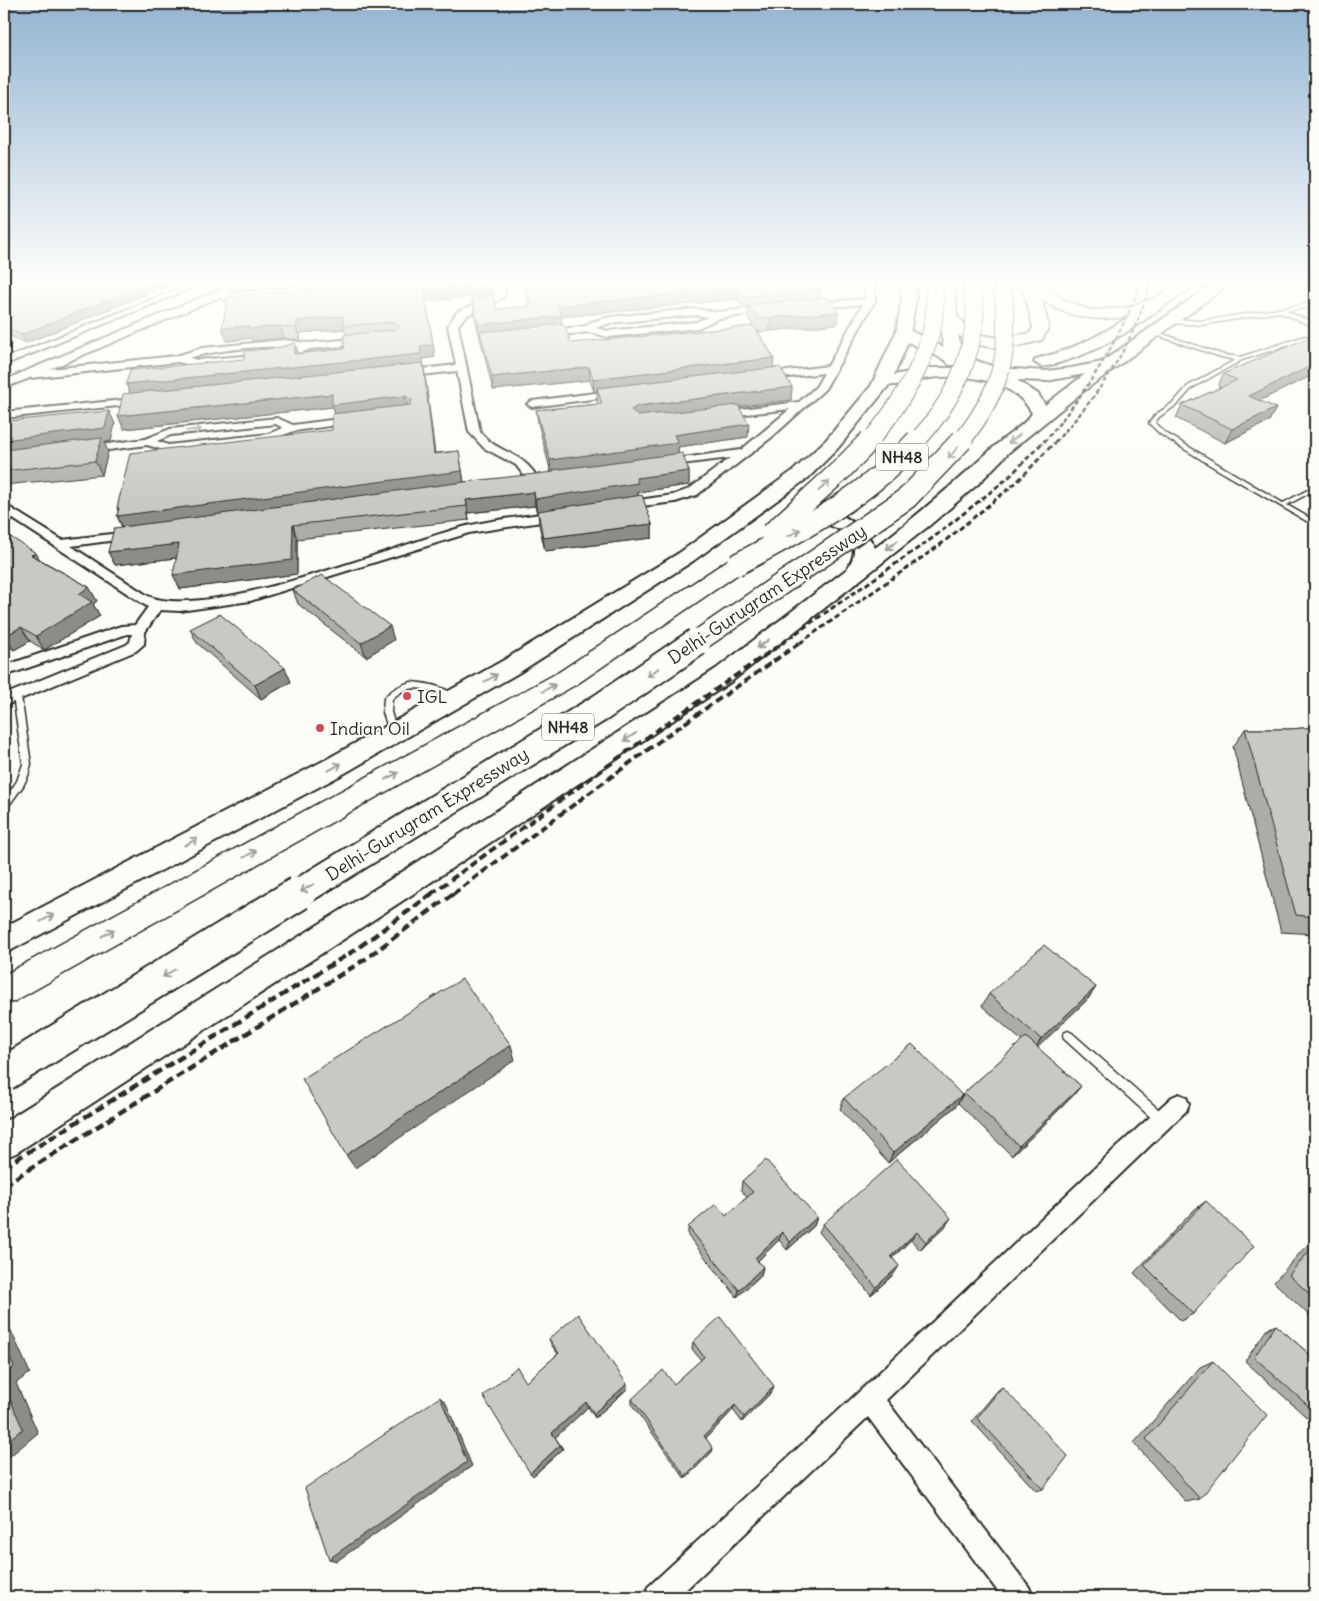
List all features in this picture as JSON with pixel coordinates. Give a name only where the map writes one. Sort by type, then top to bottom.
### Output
[{"type":"highway","points":[[736,565],[843,469],[899,403],[924,355]]},
{"type":"highway","points":[[954,355],[955,361]]},
{"type":"highway","name":"Delhi-Gurugram Expressway","points":[[4,990],[568,678],[736,565],[824,518],[853,499],[892,466],[935,420],[964,371],[969,355]]},
{"type":"highway","name":"Delhi-Gurugram Expressway","points":[[4,1074],[600,708],[907,498],[950,457],[984,411],[1002,370],[1005,355]]},
{"type":"main road","points":[[4,941],[336,766],[455,699],[512,666],[686,557],[801,474],[832,444],[879,388],[894,355]]},
{"type":"main road","points":[[943,355],[982,370],[1013,376],[1063,375],[1101,366],[1122,355]]},
{"type":"main road","points":[[982,370],[1073,355]]},
{"type":"main road","points":[[4,1141],[409,882],[724,675],[923,521],[971,480],[1002,448],[1036,424],[1074,389],[1122,355]]},
{"type":"main road","points":[[879,388],[902,376],[923,372],[957,371],[993,378],[1020,386],[1035,398],[1042,413],[1036,424]]},
{"type":"main road","points":[[744,515],[761,510],[791,509],[821,514],[840,522],[854,531],[863,542],[864,560],[856,572]]},
{"type":"main road","points":[[4,1070],[36,1054]]},
{"type":"street","points":[[4,362],[21,355]]},
{"type":"street","points":[[4,385],[73,355]]},
{"type":"street","points":[[25,375],[177,359],[189,355]]},
{"type":"street","points":[[459,355],[475,432],[478,438],[482,443],[522,463],[528,469],[533,480]]},
{"type":"street","points":[[608,508],[686,495],[700,488],[768,435],[802,405],[824,384],[840,355]]},
{"type":"street","points":[[177,359],[197,363],[273,356]]},
{"type":"street","points":[[393,375],[462,368]]},
{"type":"street","points":[[755,378],[832,369]]},
{"type":"street","points":[[532,404],[628,392]]},
{"type":"street","points":[[4,415],[150,400]]},
{"type":"street","points":[[706,416],[802,405]]},
{"type":"street","points":[[71,452],[148,442],[167,448],[270,437],[292,428],[370,418]]},
{"type":"street","points":[[648,465],[744,453]]},
{"type":"street","points":[[4,508],[143,599],[156,605],[180,607],[250,596],[467,530],[570,514]]},
{"type":"street","points":[[60,544],[145,532]]},
{"type":"street","points":[[10,698],[131,648],[139,641],[138,632],[156,605]]},
{"type":"street","points":[[6,664],[126,629],[132,628],[138,632]]},
{"type":"street","points":[[658,1597],[870,1399],[1179,1104]]},
{"type":"street","points":[[870,1399],[1019,1597]]},
{"type":"lane","points":[[1220,355],[1240,358]]},
{"type":"lane","points":[[1251,355],[1240,358],[1190,387],[1176,403],[1157,416],[1152,423],[1162,433],[1315,524]]},
{"type":"lane","points":[[1283,505],[1315,488]]},
{"type":"lane","points":[[394,733],[387,712],[388,698],[396,689],[426,685],[455,699]]},
{"type":"lane","points":[[4,806],[16,792],[25,775],[27,764],[10,698]]},
{"type":"lane","points":[[1068,1036],[1162,1120]]},
{"type":"building","points":[[245,355],[414,355],[126,384],[130,370],[244,359]]},
{"type":"building","points":[[486,355],[772,355],[774,358],[593,379],[589,367],[492,377]]},
{"type":"building","points":[[1268,355],[1315,355],[1315,364],[1249,396],[1276,408],[1232,429],[1182,405],[1237,380],[1223,374]]},
{"type":"building","points":[[423,363],[434,454],[459,451],[462,471],[117,516],[119,508],[117,508],[130,453],[332,430],[332,414],[410,405],[412,400],[405,396],[332,405],[332,394],[118,416],[123,394]]},
{"type":"building","points":[[780,367],[792,387],[638,406],[631,410],[638,416],[738,405],[749,424],[674,435],[678,443],[550,460],[536,410],[602,404],[597,388]]},
{"type":"building","points":[[109,411],[105,428],[4,440],[4,432],[8,421]]},
{"type":"building","points":[[102,438],[95,461],[4,471],[4,450]]},
{"type":"building","points":[[682,453],[689,471],[636,478],[638,483],[535,499],[534,492],[466,500],[467,506],[293,525],[292,560],[173,575],[179,544],[108,552],[114,528],[553,472],[553,470]]},
{"type":"building","points":[[642,495],[652,524],[543,538],[538,511]]},
{"type":"building","points":[[9,536],[36,553],[31,555],[89,587],[79,594],[92,602],[36,636],[21,627],[5,636],[4,539]]},
{"type":"building","points":[[322,575],[390,626],[361,643],[293,590]]},
{"type":"building","points":[[220,614],[285,668],[255,685],[190,629]]},
{"type":"building","points":[[1315,727],[1315,917],[1296,915],[1245,729]]},
{"type":"building","points":[[1044,945],[1096,987],[1041,1039],[989,994]]},
{"type":"building","points":[[462,979],[511,1045],[346,1155],[302,1079]]},
{"type":"building","points":[[1026,1037],[1081,1086],[1019,1146],[964,1093]]},
{"type":"building","points":[[912,1044],[962,1095],[893,1153],[844,1098]]},
{"type":"building","points":[[897,1159],[951,1218],[926,1242],[917,1232],[891,1256],[899,1266],[876,1287],[823,1224]]},
{"type":"building","points":[[766,1160],[817,1217],[790,1242],[782,1232],[755,1258],[763,1267],[739,1290],[688,1227],[716,1204],[726,1216],[753,1192],[742,1181]]},
{"type":"building","points":[[1206,1201],[1254,1246],[1193,1314],[1144,1265]]},
{"type":"building","points":[[1315,1244],[1315,1299],[1289,1275]]},
{"type":"building","points":[[578,1314],[627,1384],[594,1413],[586,1402],[552,1433],[560,1445],[530,1473],[483,1396],[517,1367],[526,1382],[559,1353],[549,1339]]},
{"type":"building","points":[[720,1317],[774,1386],[744,1417],[735,1405],[704,1436],[713,1448],[685,1476],[632,1399],[663,1370],[674,1384],[704,1357],[693,1342]]},
{"type":"building","points":[[1276,1325],[1315,1359],[1315,1412],[1254,1357]]},
{"type":"building","points":[[4,1343],[14,1367],[4,1374]]},
{"type":"building","points":[[1213,1361],[1267,1415],[1200,1499],[1146,1439]]},
{"type":"building","points":[[4,1386],[23,1429],[4,1443]]},
{"type":"building","points":[[1002,1387],[1068,1456],[1043,1489],[977,1418]]},
{"type":"building","points":[[440,1397],[467,1462],[329,1559],[305,1488]]},
{"type":"railway","points":[[1044,442],[1088,385],[1106,355]]},
{"type":"railway","points":[[1055,442],[1086,406],[1114,367],[1120,355]]},
{"type":"railway","points":[[782,643],[934,537],[1008,478],[1045,440]]},
{"type":"railway","points":[[800,643],[940,545],[1017,482],[1057,440]]},
{"type":"railway","points":[[431,894],[660,728],[784,642]]},
{"type":"railway","points":[[453,894],[669,734],[801,642]]},
{"type":"railway","points":[[4,1167],[355,950],[433,893]]},
{"type":"railway","points":[[4,1185],[364,960],[454,893]]},
{"type":"place","name":"IGL","points":[[407,696]]},
{"type":"place","name":"Indian Oil","points":[[320,728]]}]
